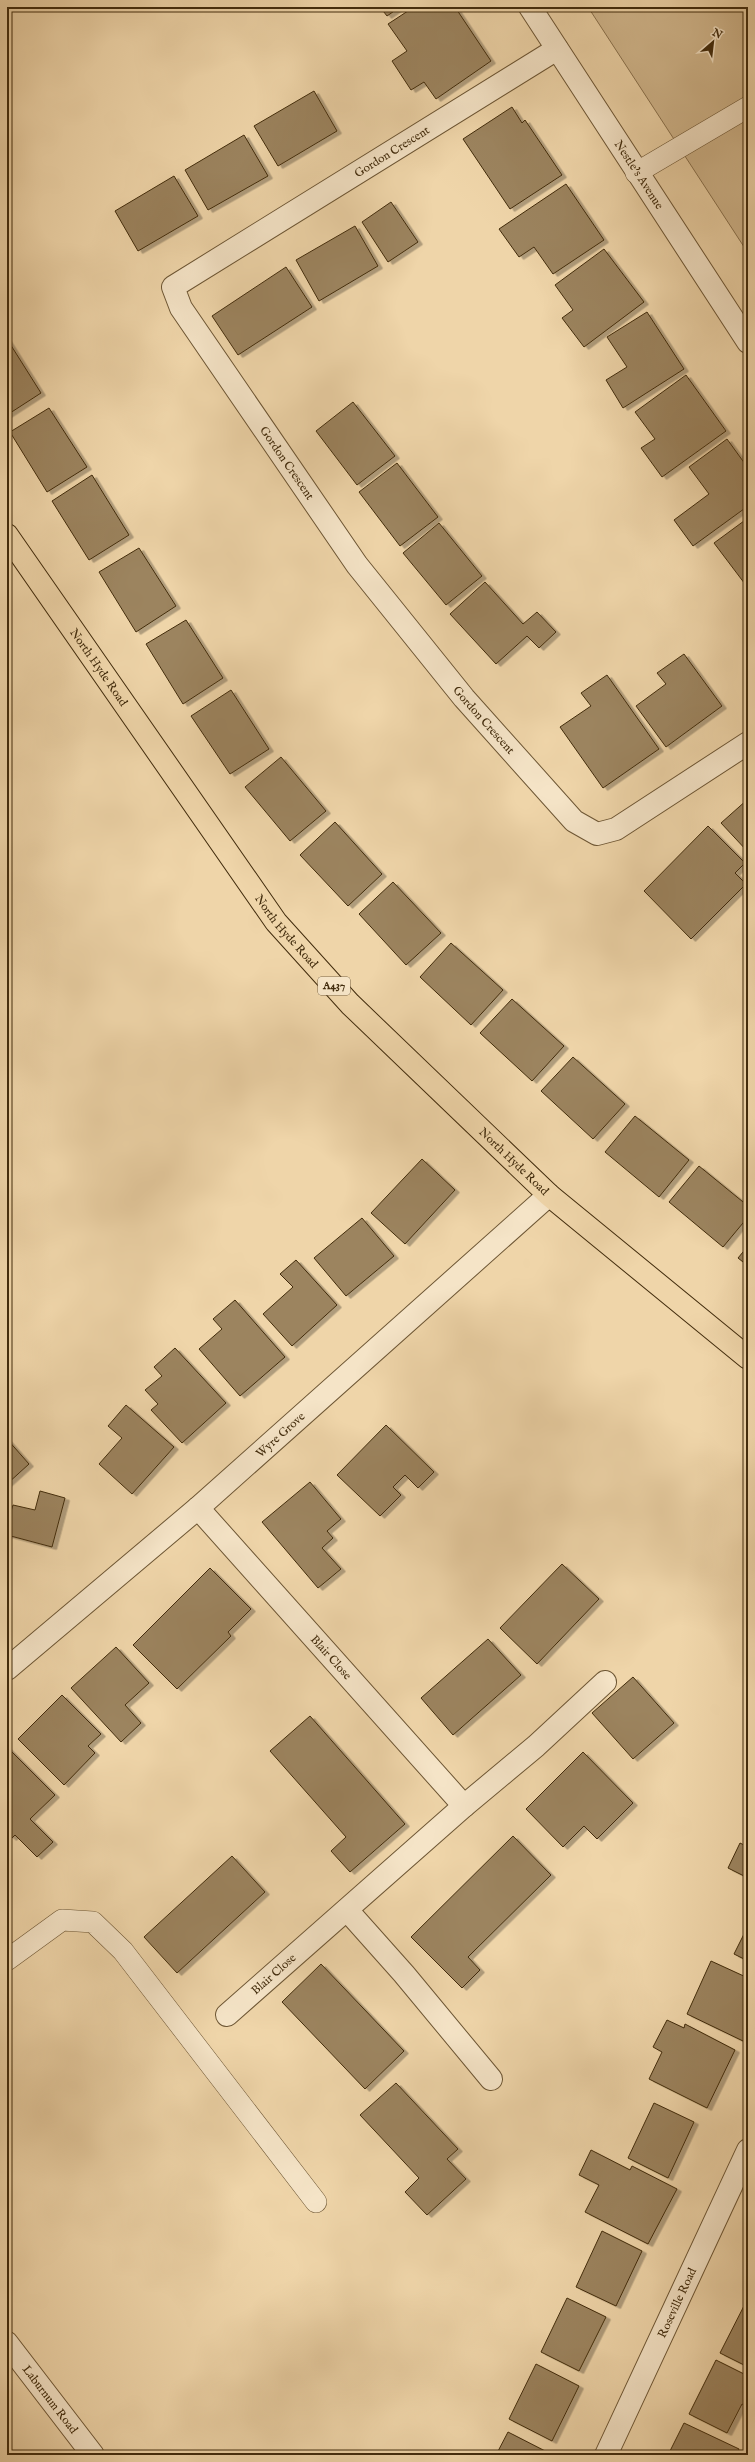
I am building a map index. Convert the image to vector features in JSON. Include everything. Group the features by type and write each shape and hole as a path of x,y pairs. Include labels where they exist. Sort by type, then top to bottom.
{"main road":[{"name":"North Hyde Road","path":"7,535 276,922 350,1004 549,1195 748,1358"}],"street":[{"name":"Nestle's Avenue","path":"530,7 636,173 748,342"},
{"name":"Gordon Crescent","path":"557,49 172,287 182,308 357,565 464,698 574,821 597,834 616,829 748,743"},
{"name":"Wyre Grove","path":"9,1662 198,1508 549,1195"},
{"name":"Blair Close","path":"198,1508 464,1806"},
{"name":"Blair Close","path":"227,2015 464,1806 536,1746 605,1682"},
{"path":"347,1910 404,1974 491,2080"},
{"name":"Roseville Road","path":"606,2455 748,2150"},
{"name":"Laburnum Road","path":"7,2343 94,2455"}],"lane":[{"path":"636,173 748,106"},
{"path":"7,1960 62,1920 93,1922 124,1951 316,2202"}],"shaded area":[{"path":"588,7 748,7 748,253"}],"building":[{"path":"380,7 400,7 387,16"},
{"path":"414,7 455,7 491,61 436,99 424,82 411,90 392,61 407,51 388,24"},
{"path":"314,91 337,131 278,166 254,126"},
{"path":"512,107 522,123 525,120 562,175 510,209 463,139"},
{"path":"244,135 268,176 208,210 185,170"},
{"path":"174,176 198,216 138,251 115,211"},
{"path":"566,184 604,240 553,274 534,247 519,257 499,229"},
{"path":"391,202 418,242 388,262 362,222"},
{"path":"355,226 378,266 319,301 296,260"},
{"path":"604,249 644,302 584,347 562,318 573,310 555,285"},
{"path":"286,267 312,307 238,355 212,316"},
{"path":"647,312 684,369 623,408 606,380 627,367 607,337"},
{"path":"7,339 41,393 7,415"},
{"path":"686,375 726,431 662,477 641,448 655,439 635,412"},
{"path":"353,402 395,456 357,485 316,431"},
{"path":"49,408 87,467 47,492 10,432"},
{"path":"727,439 748,468 748,506 693,546 674,520 709,494 689,467"},
{"path":"397,463 438,517 400,546 359,492"},
{"path":"92,475 129,535 89,560 52,501"},
{"path":"748,518 748,588 714,543"},
{"path":"439,523 482,576 446,605 403,553"},
{"path":"139,548 176,606 136,632 99,572"},
{"path":"485,582 523,624 537,612 556,632 539,648 527,636 496,664 450,614"},
{"path":"186,620 223,678 183,704 146,644"},
{"path":"684,654 722,706 666,747 636,706 666,684 657,673"},
{"path":"607,675 659,749 603,788 560,727 591,706 581,693"},
{"path":"231,690 269,749 230,774 191,716"},
{"path":"281,757 326,811 290,841 245,787"},
{"path":"748,799 748,852 721,823"},
{"path":"335,822 382,874 348,906 300,855"},
{"path":"708,826 745,863 735,873 746,884 691,939 644,891"},
{"path":"393,882 441,933 406,965 359,914"},
{"path":"451,943 503,990 471,1025 420,977"},
{"path":"512,999 564,1046 532,1081 480,1033"},
{"path":"573,1057 625,1104 593,1139 541,1091"},
{"path":"635,1116 689,1160 659,1197 605,1152"},
{"path":"422,1159 455,1190 405,1244 371,1213"},
{"path":"699,1166 748,1206 748,1217 723,1247 669,1202"},
{"path":"362,1218 394,1256 346,1296 314,1258"},
{"path":"748,1246 748,1266 738,1258"},
{"path":"296,1260 337,1305 292,1346 263,1314 293,1287 280,1274"},
{"path":"235,1300 285,1357 240,1396 199,1349 222,1329 213,1319"},
{"path":"175,1348 226,1403 182,1443 151,1410 158,1404 145,1390 162,1376 154,1367"},
{"path":"126,1405 174,1447 132,1494 99,1464 122,1438 108,1426"},
{"path":"386,1425 434,1472 418,1488 405,1475 393,1487 401,1495 380,1516 337,1475"},
{"path":"7,1439 29,1464 7,1484"},
{"path":"310,1482 341,1519 327,1531 333,1538 322,1548 341,1569 318,1588 262,1522"},
{"path":"40,1491 65,1498 52,1547 7,1535 7,1525 13,1505 35,1510"},
{"path":"562,1564 599,1599 537,1664 500,1628"},
{"path":"210,1568 251,1609 228,1632 231,1636 177,1689 133,1645"},
{"path":"488,1639 521,1675 453,1735 421,1698"},
{"path":"116,1647 149,1683 125,1705 141,1723 121,1742 71,1688"},
{"path":"633,1677 674,1723 633,1759 592,1713"},
{"path":"62,1695 101,1734 88,1746 95,1753 64,1785 18,1739"},
{"path":"310,1716 405,1824 350,1872 331,1851 346,1837 270,1751"},
{"path":"7,1747 55,1795 30,1819 53,1842 37,1857 15,1835 12,1838 7,1834"},
{"path":"583,1752 633,1803 597,1839 584,1826 563,1847 526,1809"},
{"path":"513,1836 551,1875 468,1957 480,1970 462,1988 411,1937"},
{"path":"740,1843 748,1847 748,1878 728,1868"},
{"path":"232,1856 265,1892 177,1973 144,1937"},
{"path":"748,1926 748,1961 734,1954"},
{"path":"711,1961 748,1978 748,2031 743,2041 687,2014"},
{"path":"321,1964 404,2051 365,2089 282,2002"},
{"path":"667,2020 684,2028 685,2024 735,2050 707,2108 649,2079 662,2052 653,2047"},
{"path":"396,2083 458,2149 447,2159 466,2179 427,2215 405,2192 419,2178 360,2115"},
{"path":"654,2103 694,2122 668,2178 628,2158"},
{"path":"591,2150 630,2170 632,2166 677,2189 648,2244 585,2212 599,2185 579,2175"},
{"path":"602,2231 642,2251 616,2306 576,2287"},
{"path":"567,2298 606,2317 579,2371 541,2352"},
{"path":"748,2298 748,2367 720,2353"},
{"path":"716,2360 748,2376 748,2407 742,2404 727,2433 689,2414"},
{"path":"536,2364 579,2386 552,2441 509,2419"},
{"path":"684,2423 739,2449 736,2455 668,2455"},
{"path":"508,2432 549,2453 548,2455 496,2455"}]}
